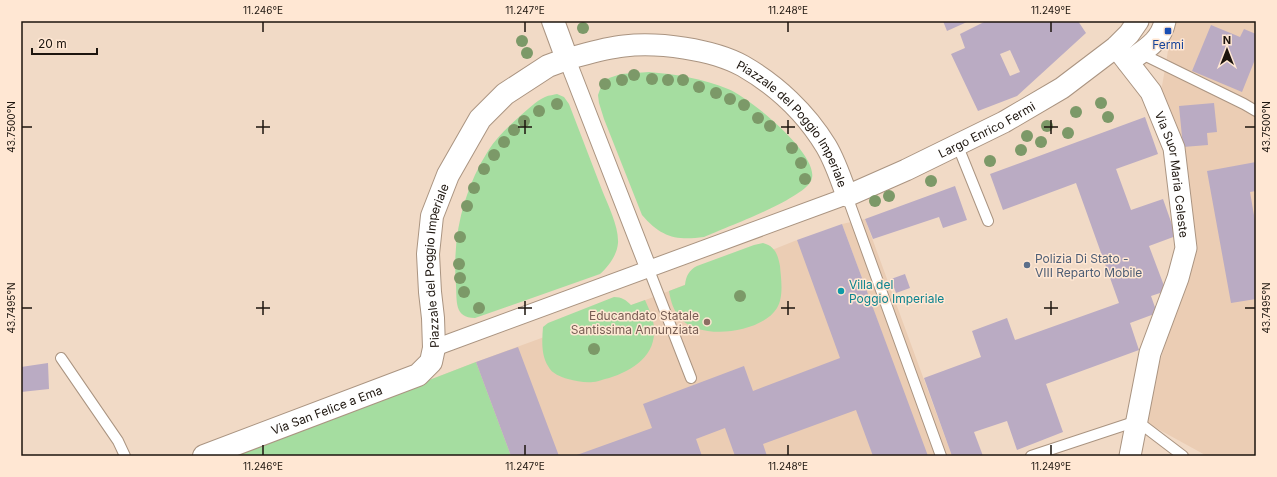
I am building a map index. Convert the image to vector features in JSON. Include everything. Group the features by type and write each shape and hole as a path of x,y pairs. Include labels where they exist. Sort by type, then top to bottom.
{"street":[{"path":"553,21 649,270"},
{"name":"Largo Enrico Fermi","path":"1128,54 1129,34 1138,21"},
{"name":"Largo Enrico Fermi","path":"847,196 906,170 1004,122 1062,88 1128,54 1155,43 1160,36 1165,21"},
{"name":"Piazzale del Poggio Imperiale","path":"655,45 682,48 712,54 742,66 766,81 809,121 826,146 837,169 847,196 434,348 428,254 432,216 448,175 480,119 505,94 548,66 567,59 596,51 624,46 655,45"},
{"name":"Via Suor Maria Celeste","path":"1128,54 1151,92 1174,148 1186,248 1178,278 1150,353 1130,456"},
{"name":"Via San Felice a Ema","path":"204,456 418,375 431,362 434,348"}],"lane":[{"path":"1128,54 1244,104 1256,111"},
{"path":"957,144 988,222"},
{"path":"847,196 941,456"},
{"path":"649,270 692,378"},
{"path":"61,358 118,441 124,456"},
{"path":"1031,456 1137,421 1183,456"}],"shaded area":[{"path":"1173,21 1256,21 1256,456 1207,456 1147,423 1147,407 1190,256 1159,104"},
{"name":"Educandato Statale Santissima Annunziata","path":"865,219 952,456 232,456 476,362 659,295 797,240 885,341 842,224"}],"green space":[{"path":"649,72 679,76 719,85 752,103 767,115 796,143 812,170 811,181 793,196 779,204 704,237 677,238 663,233 642,215 604,119 598,95 602,84 609,78 621,74"},
{"path":"557,94 564,97 569,104 613,216 618,237 616,252 609,264 600,274 475,318 463,315 458,308 456,297 456,249 461,215 472,182 488,151 502,133 538,101 547,96"},
{"path":"763,243 770,246 777,255 780,266 782,287 781,298 777,308 769,317 745,328 716,332 690,326 681,319 673,306 669,291 685,285 687,276 692,269 754,245"},
{"path":"614,297 624,299 631,305 645,300 650,310 654,329 650,348 645,356 639,363 623,373 596,382 574,380 554,373 550,369 544,357 542,342 543,327 548,323"},
{"path":"476,362 511,456 232,456"}],"building":[{"path":"943,21 966,21 967,22 947,31"},
{"path":"986,21 1078,21 1086,33 1017,96 978,111 951,54 965,48 960,34","holes":["1010,50 1020,72 1010,76 1000,54"]},
{"path":"1211,25 1240,37 1244,29 1256,34 1256,57 1242,92 1192,71"},
{"path":"1214,103 1217,132 1207,133 1208,145 1183,147 1179,106"},
{"path":"1145,117 1158,154 1116,169 1131,210 1163,199 1176,236 1149,246 1166,291 1151,296 1157,313 1130,323 1139,350 1046,384 1063,432 1017,450 1007,421 974,432 983,456 952,456 924,378 981,357 972,331 1007,318 1015,340 1119,303 1076,183 1003,210 990,174"},
{"path":"1256,162 1256,191 1250,192 1256,227 1256,299 1231,303 1207,171"},
{"path":"955,186 967,220 943,228 939,217 873,239 865,219"},
{"name":"Villa del Poggio Imperiale","path":"842,224 928,456 873,456 856,410 763,444 767,456 735,456 725,428 696,439 702,456 574,456 652,428 643,404 744,366 753,391 840,358 797,240"},
{"path":"905,274 910,288 896,293 891,279"},
{"path":"518,347 559,456 511,456 476,362"},
{"path":"48,363 49,389 21,392 21,367"}],"place":[{"name":"Fermi","path":"1168,31"},
{"name":"Polizia Di Stato - VIII Reparto Mobile","path":"1027,265"},
{"name":"Villa del Poggio Imperiale","path":"841,291"},
{"name":"Educandato Statale Santissima Annunziata","path":"707,322"}]}
